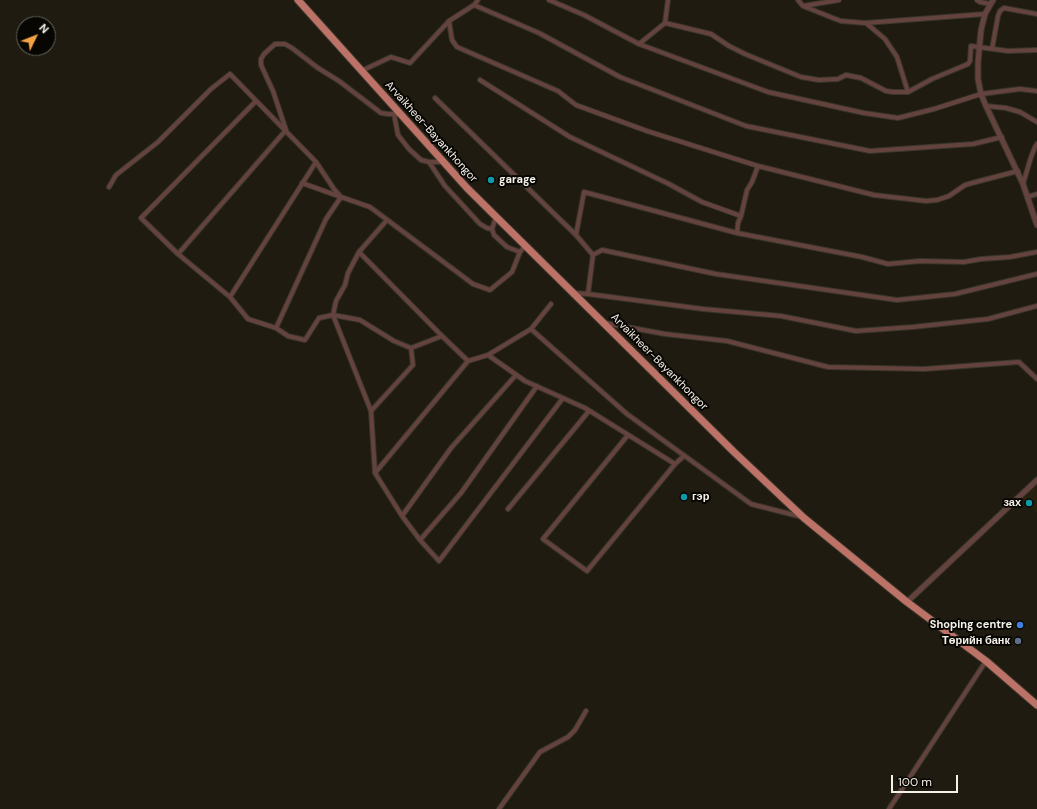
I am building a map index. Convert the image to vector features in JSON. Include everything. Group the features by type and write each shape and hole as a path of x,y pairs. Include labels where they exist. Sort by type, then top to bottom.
{"highway":[{"name":"Arvaikheer-Bayankhongor","path":"298,0 397,114 467,188 716,434 804,518 907,602 986,661 1037,705"}],"street":[{"path":"361,71 390,57 410,63 450,21 474,5 478,0"},
{"path":"549,0 584,15 639,44 768,92 864,113 898,118 934,109 981,94 1020,90 1037,91"},
{"path":"639,44 665,23 668,0"},
{"path":"798,0 802,6 841,21 865,23 985,14"},
{"path":"802,6 839,0"},
{"path":"977,0 980,2 991,2 985,14 979,47 978,79 981,94 1018,171 1037,225"},
{"path":"474,5 539,33 620,77 746,126 870,151 973,144 1002,137"},
{"path":"992,49 998,16 1004,8 1037,14"},
{"path":"450,21 452,40 457,47 558,91 576,105 646,131 758,166 874,195 926,201 937,200 949,196 965,185 1018,171"},
{"path":"665,23 711,34 729,46 745,54 801,77 819,80 838,79 846,75 861,78 886,91 908,92 932,79 968,64 970,61 971,46 1008,51 1037,50"},
{"path":"865,23 885,39 897,57 908,92"},
{"path":"286,130 273,91 261,65 261,59 264,54 275,44 285,44 292,48 381,113 397,114 398,135 409,149 421,160 429,162 443,162"},
{"path":"109,187 116,176 158,142 212,89 230,74 316,162 341,197"},
{"path":"480,80 570,136 669,184 702,202 741,216"},
{"path":"435,98 576,235 592,255 588,294"},
{"path":"256,101 140,218 178,254 230,296 248,319 276,328 288,336 305,340 320,318 333,316 360,320 394,341 411,348 442,336"},
{"path":"986,106 1000,107 1020,112 1037,122"},
{"path":"178,254 286,130"},
{"path":"1023,184 1034,147 1037,144"},
{"path":"230,296 316,162"},
{"path":"429,162 446,186 480,224 492,229"},
{"path":"737,233 738,223 747,190 752,182 758,166"},
{"path":"302,183 307,183 370,207 473,284 490,290 512,272 520,252 525,246"},
{"path":"576,235 584,192 737,233 862,257 888,264 920,261 964,262 1010,257 1037,252"},
{"path":"1028,197 1037,194"},
{"path":"276,328 326,220 341,197"},
{"path":"496,217 492,229 494,235 507,247 520,252"},
{"path":"387,220 359,252 348,273 346,285 336,301 333,316 371,411 375,474 402,516 438,561 563,398"},
{"path":"592,255 602,250 716,274 897,300 955,294 1037,274"},
{"path":"359,252 468,361"},
{"path":"573,293 695,309 781,316 856,330 913,327 988,318 1037,306"},
{"path":"375,474 468,361 488,355 531,330 550,304"},
{"path":"603,323 665,334 727,341 828,367 924,369 1019,362 1036,377"},
{"path":"531,330 627,414 751,504 804,518"},
{"path":"371,411 413,365 411,348"},
{"path":"488,355 516,375 589,411 675,464"},
{"path":"402,516 451,448 516,375"},
{"path":"420,540 461,493 536,386"},
{"path":"508,509 589,411"},
{"path":"628,435 544,539 587,571 675,464 684,456"},
{"path":"907,602 1037,480"},
{"path":"888,809 986,661"},
{"path":"499,809 540,752 568,737 575,730 586,711"}],"shaded area":[{"path":"1037,484 1037,513 1021,499"}],"place":[{"name":"garage","path":"491,180"},
{"name":"гэр","path":"684,497"},
{"name":"зах","path":"1029,503"},
{"name":"Shoping centre","path":"1020,625"},
{"name":"Төрийн банк","path":"1018,641"}]}
